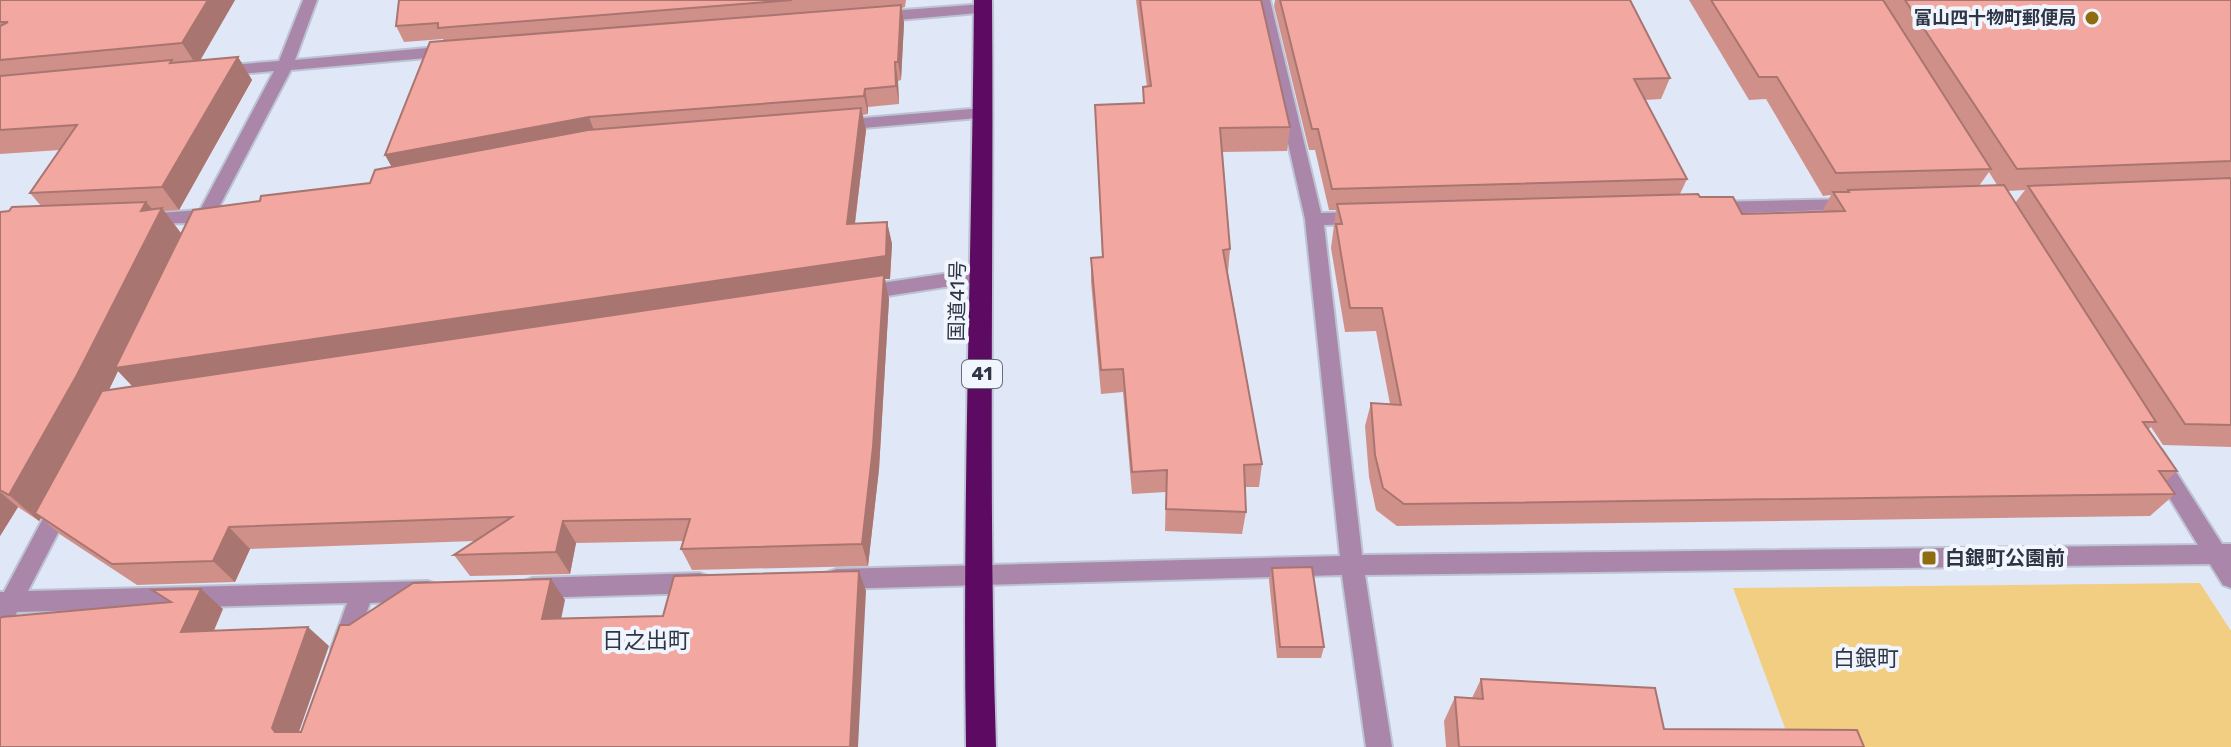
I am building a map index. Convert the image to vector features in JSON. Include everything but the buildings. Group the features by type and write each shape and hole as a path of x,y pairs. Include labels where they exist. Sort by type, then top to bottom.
{"highway":[{"name":"国道41号","path":"981,747 977,577 984,4"}],"street":[{"path":"191,246 285,65 310,0"},
{"path":"1263,0 1314,219 1352,565 1379,747"},
{"path":"859,18 984,4"},
{"path":"206,72 460,50"},
{"path":"827,126 983,113"},
{"path":"1689,209 1877,204"},
{"path":"126,221 204,218 236,212"},
{"path":"1314,219 1376,217"},
{"path":"835,297 983,275"},
{"path":"2142,436 2224,554 2231,578"},
{"path":"3,608 74,483"},
{"path":"814,580 1352,565 2224,554"},
{"path":"502,589 720,582"},
{"path":"3,608 455,590"},
{"path":"333,677 362,593"}],"shaded area":[{"path":"2200,583 2231,631 2231,747 1792,747 1733,588"}],"place":[{"name":"富山四十物町郵便局","path":"2092,18"},
{"name":"白銀町公園前","path":"1929,558"}],"district":[{"name":"日之出町","path":"646,640"},
{"name":"白銀町","path":"1866,658"}]}
